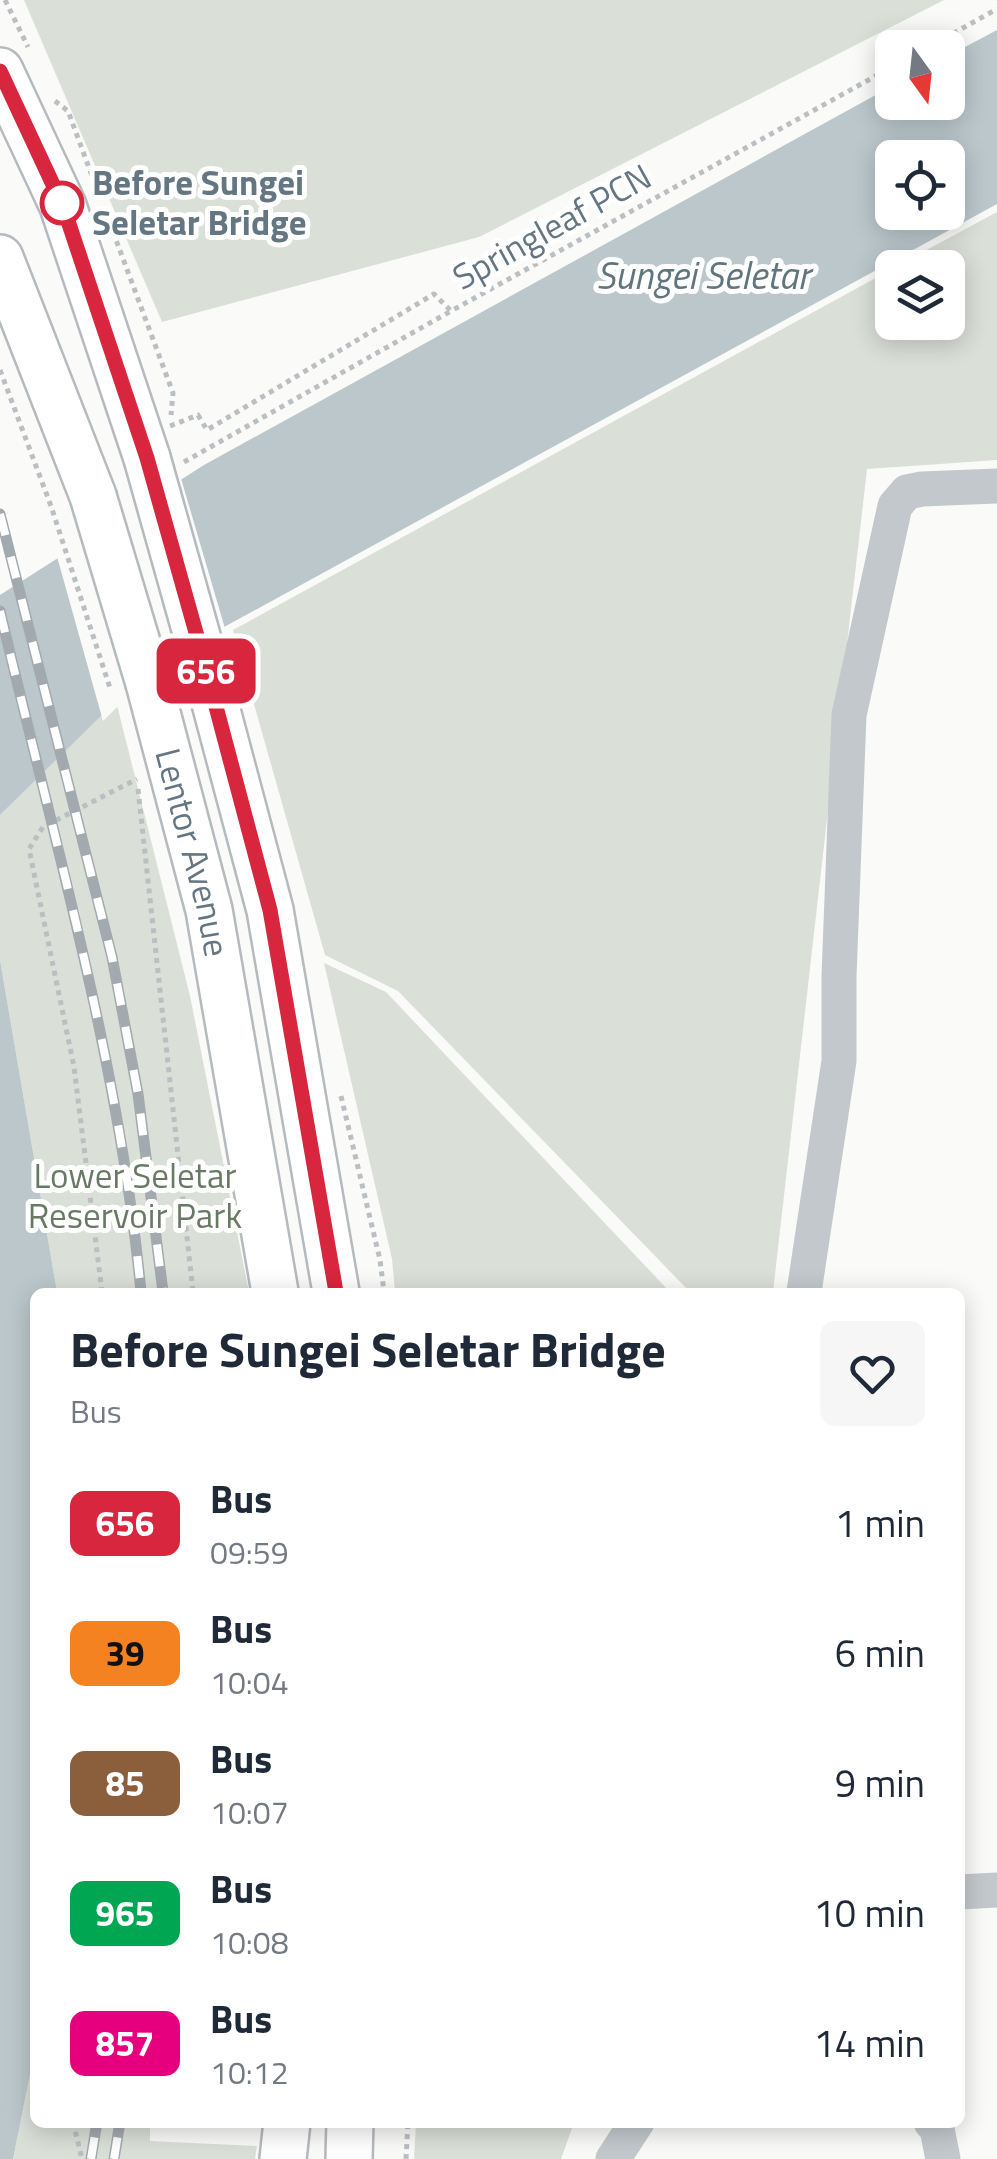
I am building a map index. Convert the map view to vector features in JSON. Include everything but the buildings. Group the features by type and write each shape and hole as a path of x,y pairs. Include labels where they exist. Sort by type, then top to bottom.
{"main road":[{"name":"Lentor Avenue","path":"0,71 63,206 165,450 202,654 270,910 335,1288"},
{"name":"Lentor Avenue","path":"0,258 130,688 209,910 274,1288"},
{"path":"283,2159 287,2128"},
{"path":"349,2159 350,2128"}],"lane":[{"path":"805,1288 840,1061 839,976 849,715 895,506 906,492 997,486"},
{"path":"965,1892 997,1890"},
{"path":"613,2159 633,2128"},
{"path":"937,2128 944,2159"}],"path":[{"path":"959,30 997,9"},
{"name":"Springleaf PCN","path":"165,450 198,416 207,430 434,294 451,312 875,76"},
{"path":"165,450 451,312"},
{"path":"0,370 72,501 130,688"},
{"path":"102,1288 74,1067 29,849 43,827 137,780 193,1288"},
{"path":"74,2128 82,2159"},
{"path":"406,2159 408,2128"}],"green space":[{"path":"24,0 944,0 885,30 875,30 875,35 479,237 162,322"},
{"path":"997,212 997,460 867,469 773,1288 686,1288 398,991 325,955 233,630 875,278 875,340 965,340 965,250 927,250"},
{"name":"Lower Seletar Reservoir Park","path":"116,701 190,996 248,1288 56,1288 0,960 0,815"},
{"path":"324,963 386,992 666,1288 395,1288 392,1259"},
{"path":"30,2075 30,2128 150,2128 150,2141 257,2146 255,2159 13,2159"},
{"path":"416,2128 572,2128 561,2159 414,2159"}],"water":[{"name":"Sungei Seletar","path":"997,30 997,204 965,222 965,140 875,140 875,230 949,230 913,250 875,250 875,271 151,667 0,815 0,595 204,465 875,95 875,120 965,120 965,47"},
{"path":"0,960 56,1288 30,1288 30,2075 13,2159 0,2159"}],"pier":[{"path":"180,475 226,632 154,671 103,721 56,553"}],"railway":[{"path":"0,514 112,957 138,1094 162,1288"},
{"path":"0,611 101,1035 131,1206 141,1288"},
{"path":"91,2159 96,2128"},
{"path":"114,2159 119,2128"}],"bus line":[{"name":"656","path":"0,71 63,206 147,458 202,654 270,910 335,1288"}],"place":[{"name":"Before Sungei Seletar Bridge","path":"62,203"}]}
